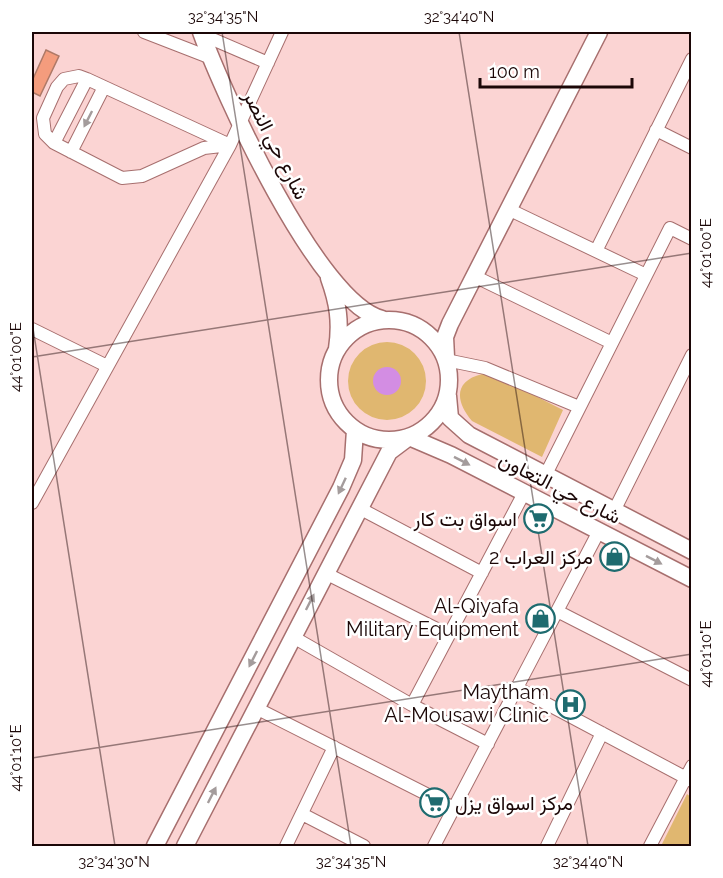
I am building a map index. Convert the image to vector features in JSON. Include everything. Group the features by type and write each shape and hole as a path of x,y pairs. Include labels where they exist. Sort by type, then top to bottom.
{"main road":[{"path":"189,845 292,637 389,452 431,423 440,413 449,389 444,344 450,324 599,32"},
{"name":"شارع حي النصر","path":"208,34 211,58 240,125 292,222 326,271"},
{"path":"326,271 363,309 382,320"},
{"path":"326,271 339,307 340,328 330,372 331,394 340,414 355,430 376,439 409,437"},
{"path":"336,351 356,330 382,320 402,321 427,333 437,342 446,360"},
{"path":"427,333 439,334 450,324"},
{"name":"شارع حي التعاون","path":"449,389 448,412 461,430 483,445 691,550"},
{"path":"155,846 341,488 353,460 355,430"},
{"name":"شارع حي التعاون","path":"409,437 524,492 692,579"},
{"path":"219,720 219,730 224,737 236,739 243,734"},
{"path":"202,754 213,751 221,755 225,762 224,771"}],"street":[{"path":"144,32 211,58"},
{"path":"32,503 230,145 282,32"},
{"path":"208,34 268,63"},
{"path":"596,251 692,59"},
{"path":"69,77 87,79 230,145 204,148 156,171 131,178 122,177 54,143 45,134 42,123 57,87 69,77"},
{"path":"54,143 87,79"},
{"path":"71,152 104,87"},
{"path":"656,130 692,147"},
{"path":"508,209 646,275"},
{"path":"544,476 670,228 692,239"},
{"path":"474,276 612,343"},
{"path":"32,329 107,366"},
{"path":"614,511 686,381 692,356"},
{"path":"446,360 485,368 579,407"},
{"path":"412,705 524,492"},
{"path":"359,508 482,573"},
{"path":"434,846 599,531"},
{"path":"325,573 449,635"},
{"path":"557,611 692,680"},
{"path":"292,637 412,705 488,744"},
{"path":"517,688 602,733 690,775 650,846"},
{"path":"256,708 454,808"},
{"path":"547,846 602,733"},
{"path":"286,846 334,747"},
{"path":"302,814 364,846"}],"shaded area":[{"path":"387,342 402,345 415,353 423,366 426,381 423,396 415,409 402,417 387,420 372,417 359,409 351,396 348,381 351,366 359,353 372,345"},
{"path":"387,367 397,371 401,381 397,391 387,395 377,391 373,381 377,371"},
{"path":"482,374 492,374 563,410 542,457 472,421 466,414 460,399 462,387 466,381"},
{"path":"687,794 691,797 691,846 661,846"}],"building":[{"path":"46,50 59,56 40,96 32,92 32,81"}],"place":[{"name":"اسواق بت كار","path":"538,519"},
{"name":"مركز العراب 2","path":"614,557"},
{"name":"Al-Qiyafa Military Equipment","path":"540,618"},
{"name":"Maytham Al-Mousawi Clinic","path":"570,704"},
{"name":"مركز اسواق يزل","path":"434,803"}]}
